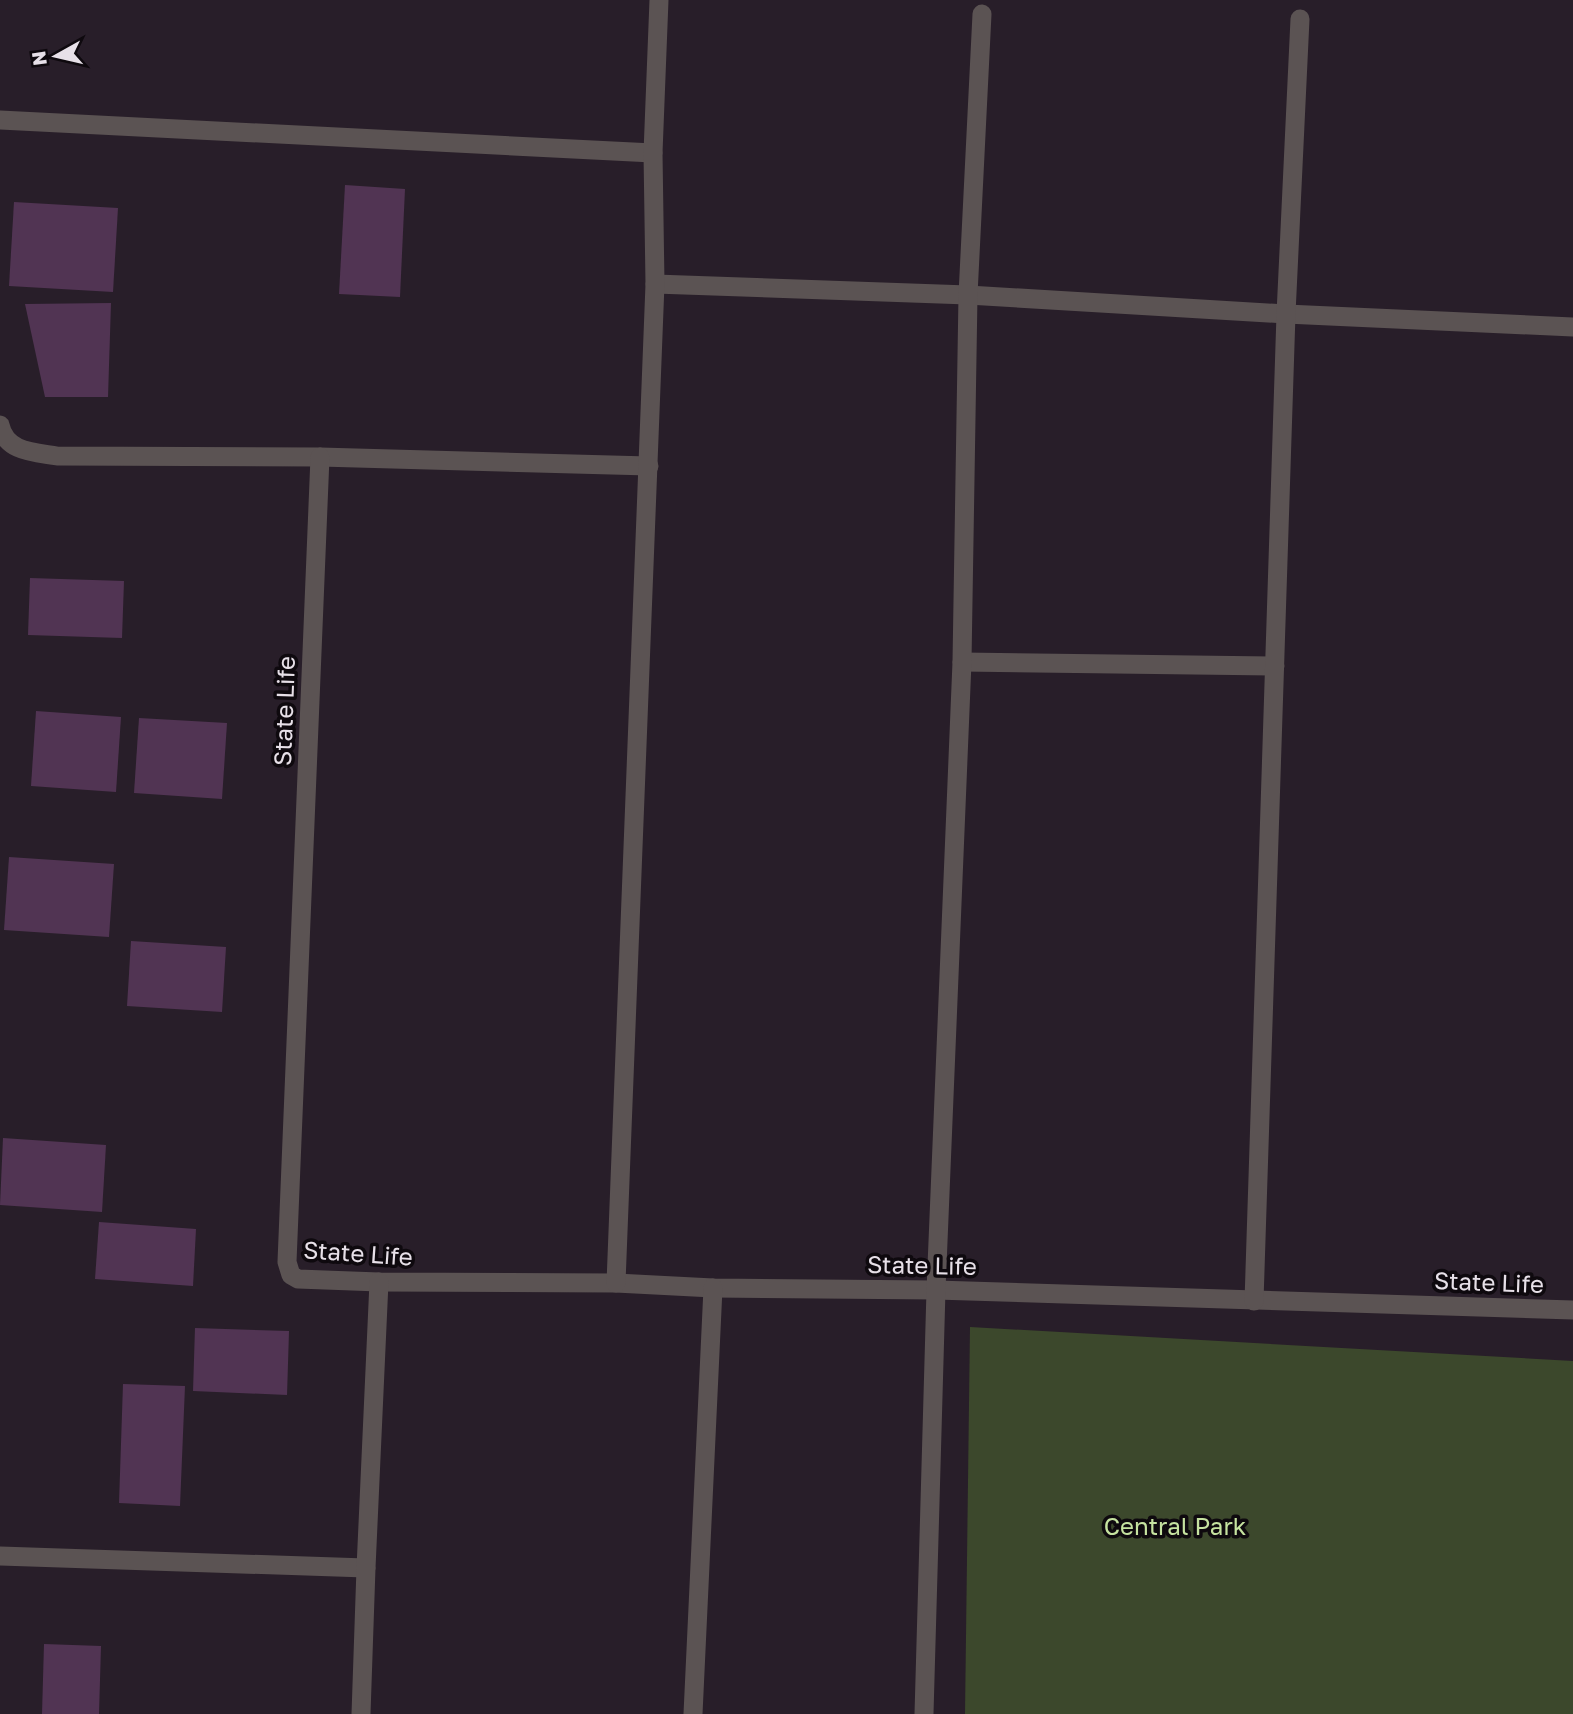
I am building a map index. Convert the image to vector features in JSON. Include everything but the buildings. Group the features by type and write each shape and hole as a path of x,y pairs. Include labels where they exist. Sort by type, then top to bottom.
{"street":[{"path":"617,1283 655,284 653,153 659,0"},
{"path":"925,1714 936,1290 962,662 968,295 982,14"},
{"path":"1254,1301 1286,314 1300,19"},
{"path":"0,120 653,153"},
{"path":"655,284 968,295 1286,314 1573,327"},
{"path":"1,431 21,450 57,456 320,457 649,466"},
{"name":"State Life","path":"320,457 286,1262 290,1275 298,1279 379,1282 617,1283 713,1288 936,1290 1573,1310"},
{"path":"962,662 1275,666"},
{"path":"361,1714 379,1282"},
{"path":"693,1714 713,1288"},
{"path":"0,1556 366,1568"}],"green space":[{"name":"Central Park","path":"970,1327 1573,1361 1573,1714 965,1714"}]}
